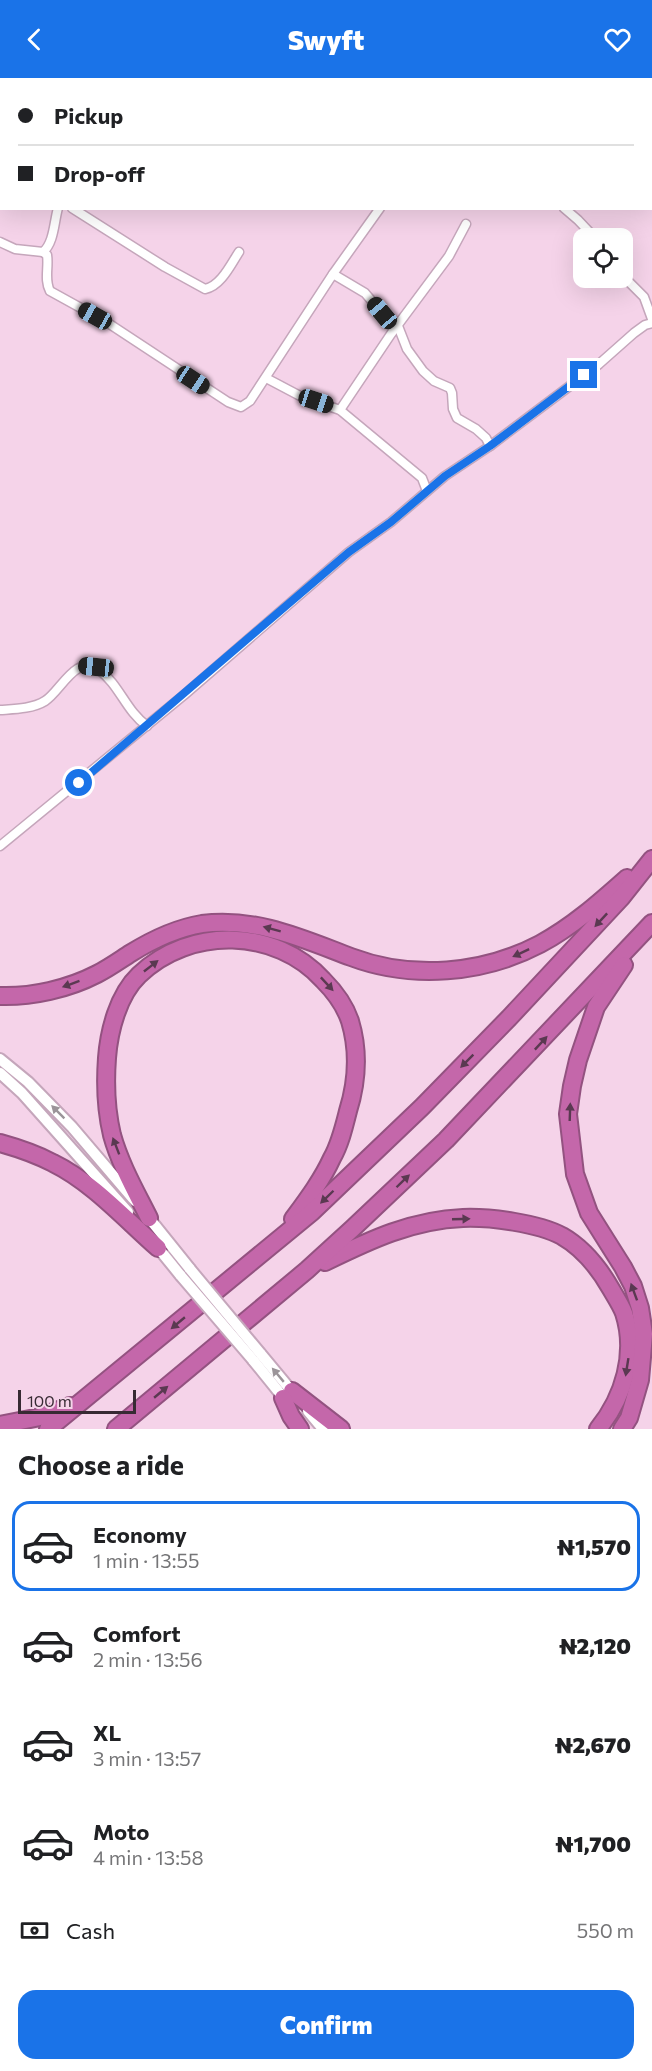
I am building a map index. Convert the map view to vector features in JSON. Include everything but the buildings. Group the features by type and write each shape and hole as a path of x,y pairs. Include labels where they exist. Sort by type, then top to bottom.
{"highway":[{"path":"0,996 17,996 67,985 96,975 134,951 171,933 202,924 239,923 268,927 354,958 390,968 421,971 480,966 512,957 542,943 591,909 652,858"},
{"path":"48,1429 312,1212 422,1107 509,1018 621,897 652,858"},
{"path":"116,1429 308,1270 446,1140 651,925"},
{"path":"622,1429 629,1418 640,1380 644,1334 640,1308 633,1286 623,1267 589,1213 575,1174 568,1114 578,1060 596,1007 651,925"},
{"path":"149,1218 112,1137 106,1103 108,1046 118,1012 125,994 138,976 162,958 189,946 214,940 243,939 271,945 294,956 316,971 335,992 350,1020 355,1046 356,1071 350,1106 334,1156 320,1182 277,1242"},
{"path":"0,1143 27,1151 55,1164 100,1196 158,1248"},
{"path":"308,1270 374,1238 412,1225 439,1220 465,1218 512,1222 536,1226 562,1236 600,1269 623,1312 628,1336 628,1359 624,1381 615,1403 598,1429"},
{"path":"287,1394 291,1416 300,1429"},
{"path":"287,1394 341,1429"},
{"path":"0,1425 40,1417 87,1399"}],"street":[{"path":"0,242 24,252 43,252 51,240 58,210"},
{"path":"75,210 165,267 205,289 212,287 239,252"},
{"path":"43,252 47,255 49,267 47,285 50,291 108,323 228,402 241,407 250,401 333,274 379,210"},
{"path":"566,210 586,228"},
{"path":"340,410 372,361 449,256 466,224"},
{"path":"333,274 365,293 382,313 398,326 407,349 423,371 434,381 450,388 453,409 457,418 476,429 486,438 490,446"},
{"path":"0,846 147,726 342,558 391,522 445,476 490,446 652,321 644,297 633,286"},
{"path":"266,378 302,397 340,410 422,478 427,491"},
{"path":"0,710 23,708 45,701 71,673 84,666 96,667 107,676 130,710 147,726"},
{"path":"0,1059 28,1082 72,1127 149,1218 287,1394 323,1429"},
{"path":"0,1073 22,1093 108,1187 181,1276 257,1357"},
{"path":"287,1394 309,1429"}],"route":[{"path":"79,783 349,552 391,522 445,476 490,446 584,375"}]}
